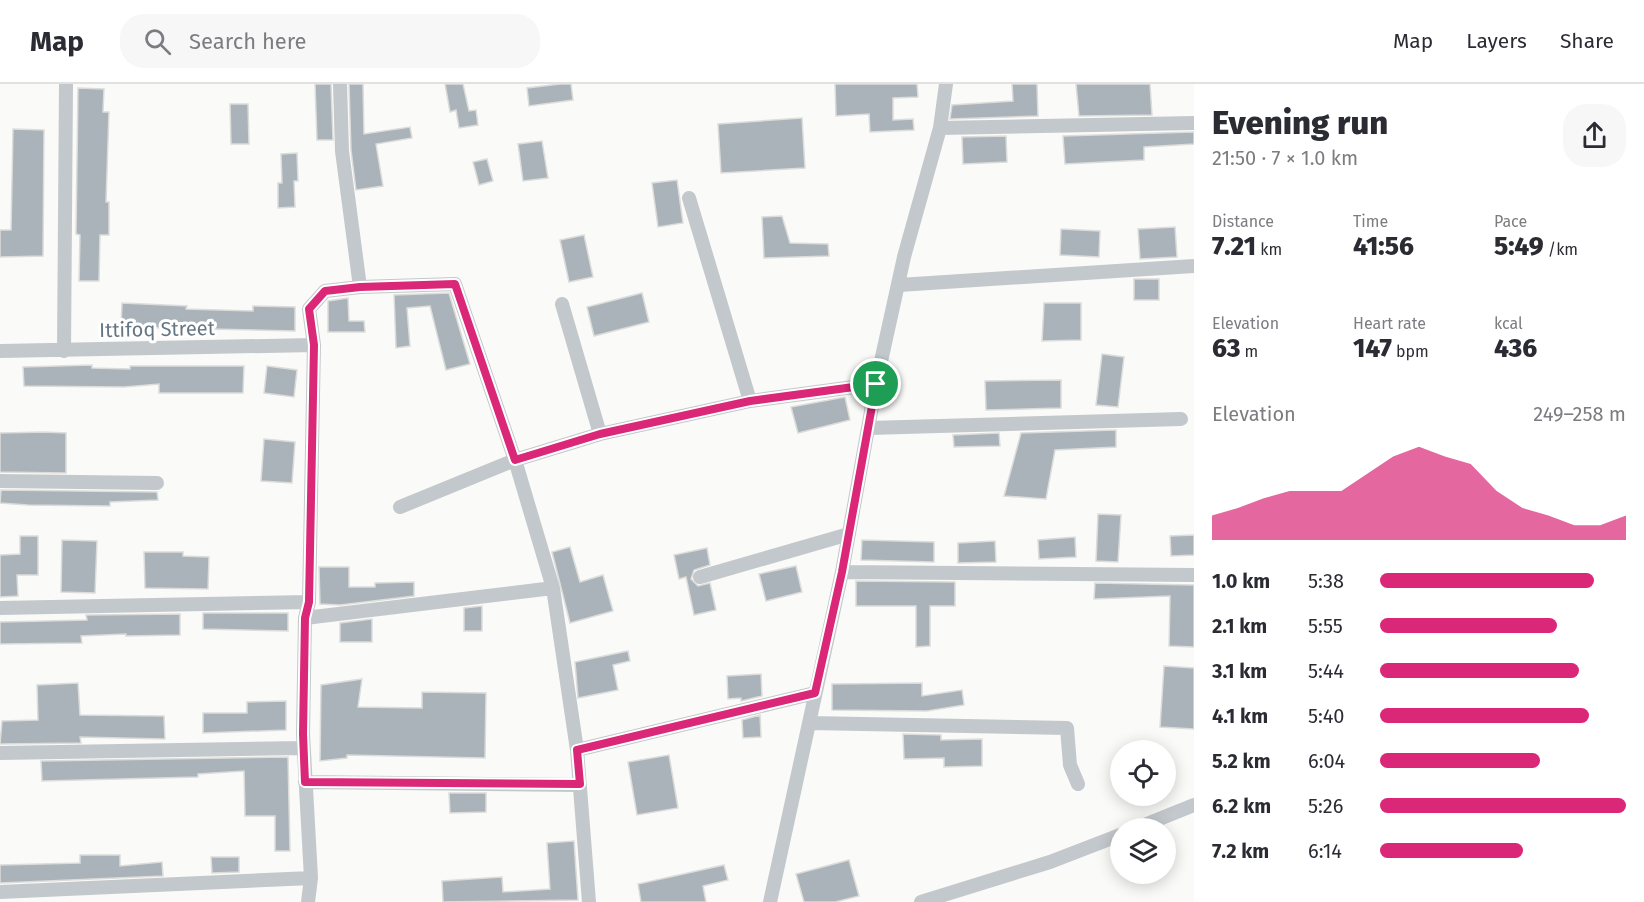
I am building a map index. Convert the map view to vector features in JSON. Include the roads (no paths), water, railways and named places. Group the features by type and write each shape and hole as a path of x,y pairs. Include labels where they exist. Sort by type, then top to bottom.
{"street":[{"path":"64,351 66,84"},
{"path":"340,84 342,151 360,287"},
{"path":"770,902 793,787 810,723 842,572 876,384 899,285 903,257 940,128 946,84"},
{"path":"940,128 1194,123"},
{"path":"689,198 750,401"},
{"path":"899,285 1194,266"},
{"path":"308,902 311,878 303,747 305,618 309,602 314,345 309,309 325,291 360,287 455,284 515,460 553,588 577,750 589,902"},
{"path":"562,304 600,434"},
{"name":"Ittifoq Street","path":"0,351 314,345"},
{"path":"400,507 515,460 600,434 750,401 876,384"},
{"path":"869,428 1181,419"},
{"path":"0,482 157,483"},
{"path":"700,577 849,534"},
{"path":"842,572 1194,575"},
{"path":"305,618 553,588"},
{"path":"0,608 309,602"},
{"path":"577,750 815,693"},
{"path":"810,723 1067,728 1070,765 1078,784"},
{"path":"0,753 303,747"},
{"path":"305,782 580,784"},
{"path":"1162,818 1194,805"},
{"path":"921,902 1050,862 1110,839"},
{"path":"0,892 311,878"}]}
